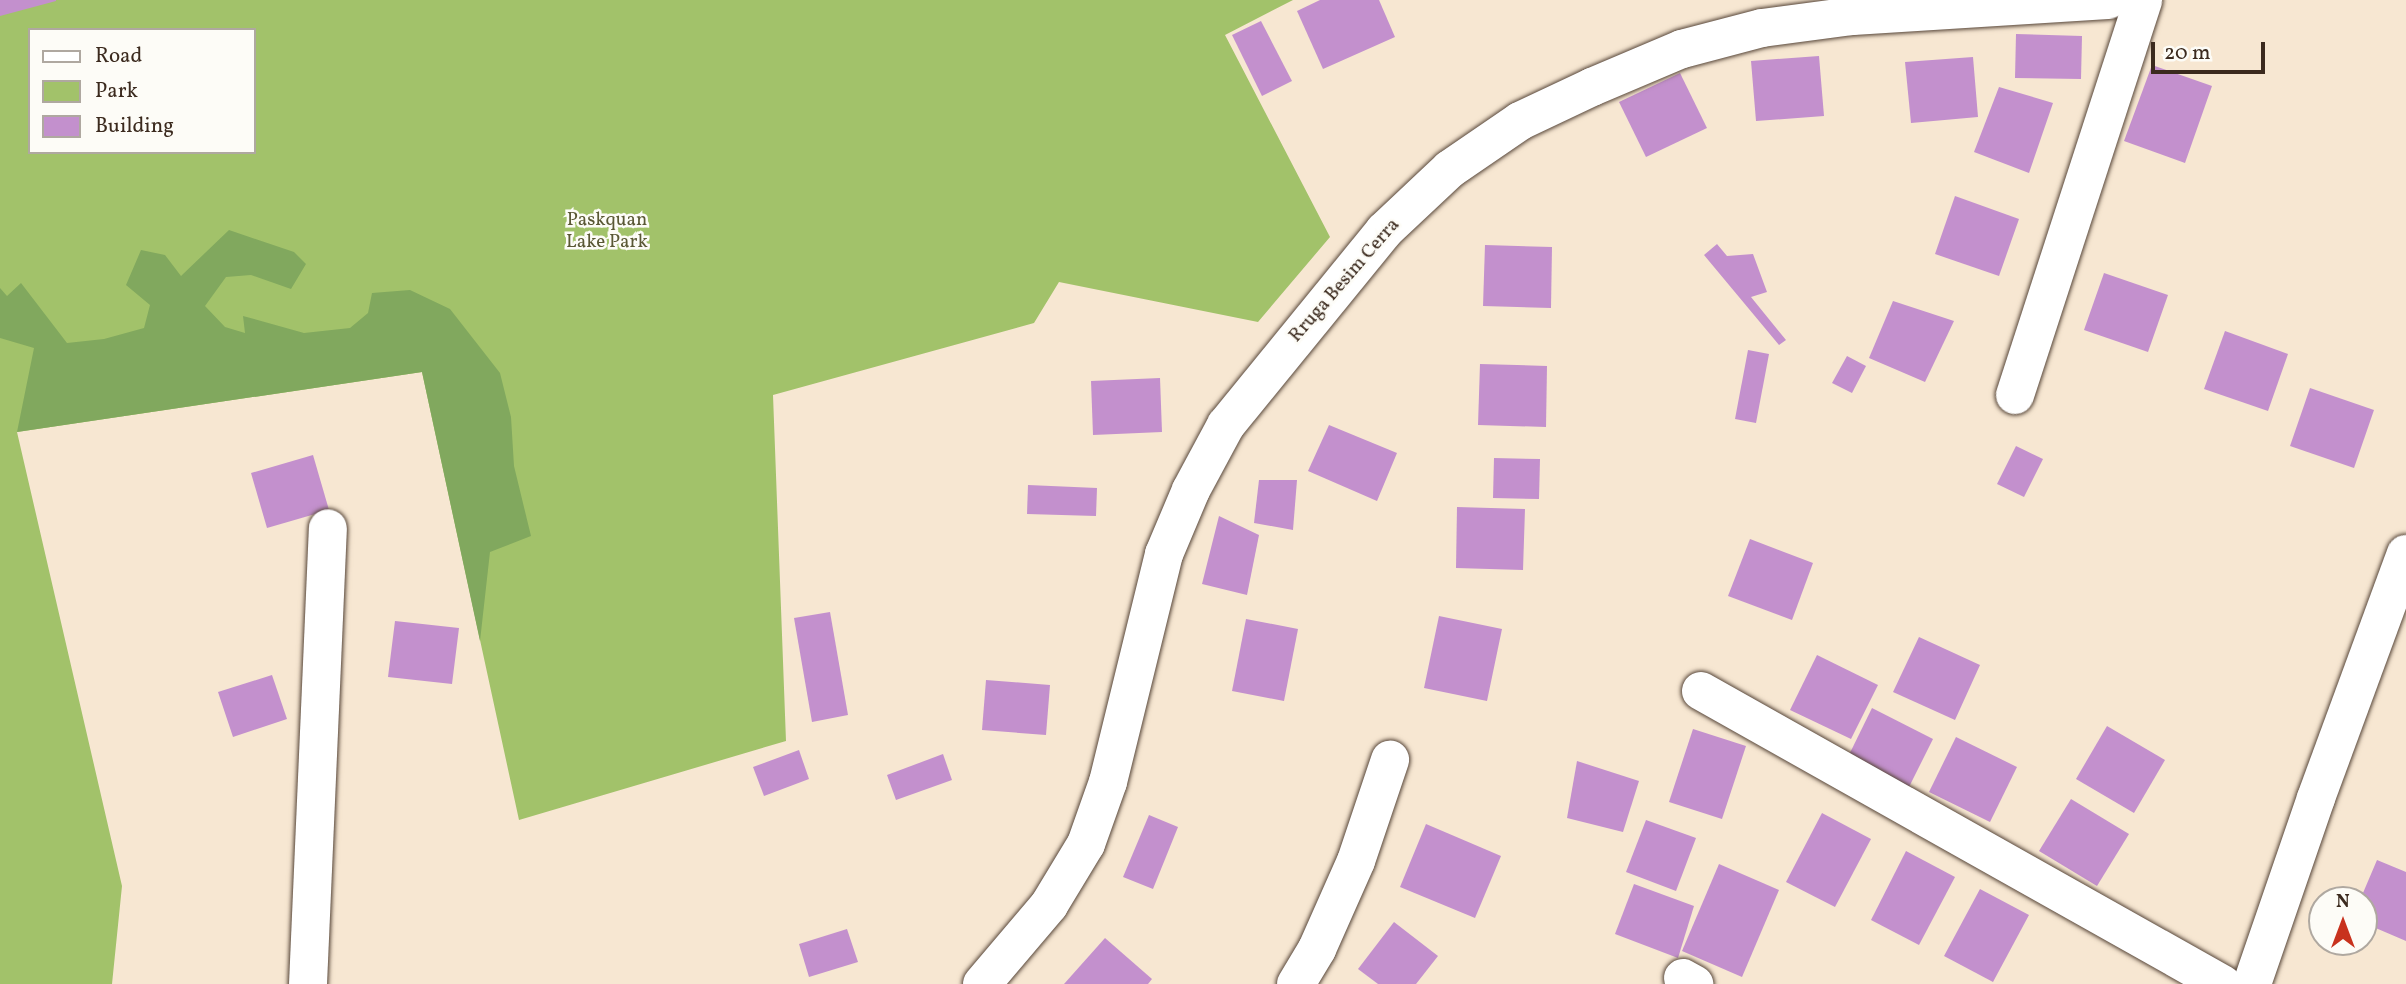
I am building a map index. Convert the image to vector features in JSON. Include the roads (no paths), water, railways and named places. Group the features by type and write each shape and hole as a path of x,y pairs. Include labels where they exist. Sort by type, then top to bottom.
{"street":[{"name":"Rruga Besim Cerra","path":"982,984 1049,905 1086,844 1108,782 1164,554 1191,490 1226,425 1384,231 1450,169 1520,121 1592,87 1682,49 1762,28 1852,16 2026,3 2109,0"},
{"path":"2015,395 2143,0"},
{"path":"308,984 328,528"},
{"path":"2252,984 2406,554"},
{"path":"1701,691 2222,984"},
{"path":"1296,984 1317,950 1356,862 1390,760"}],"park label":[{"name":"Paskquan Lake Park","path":"607,232"}]}
